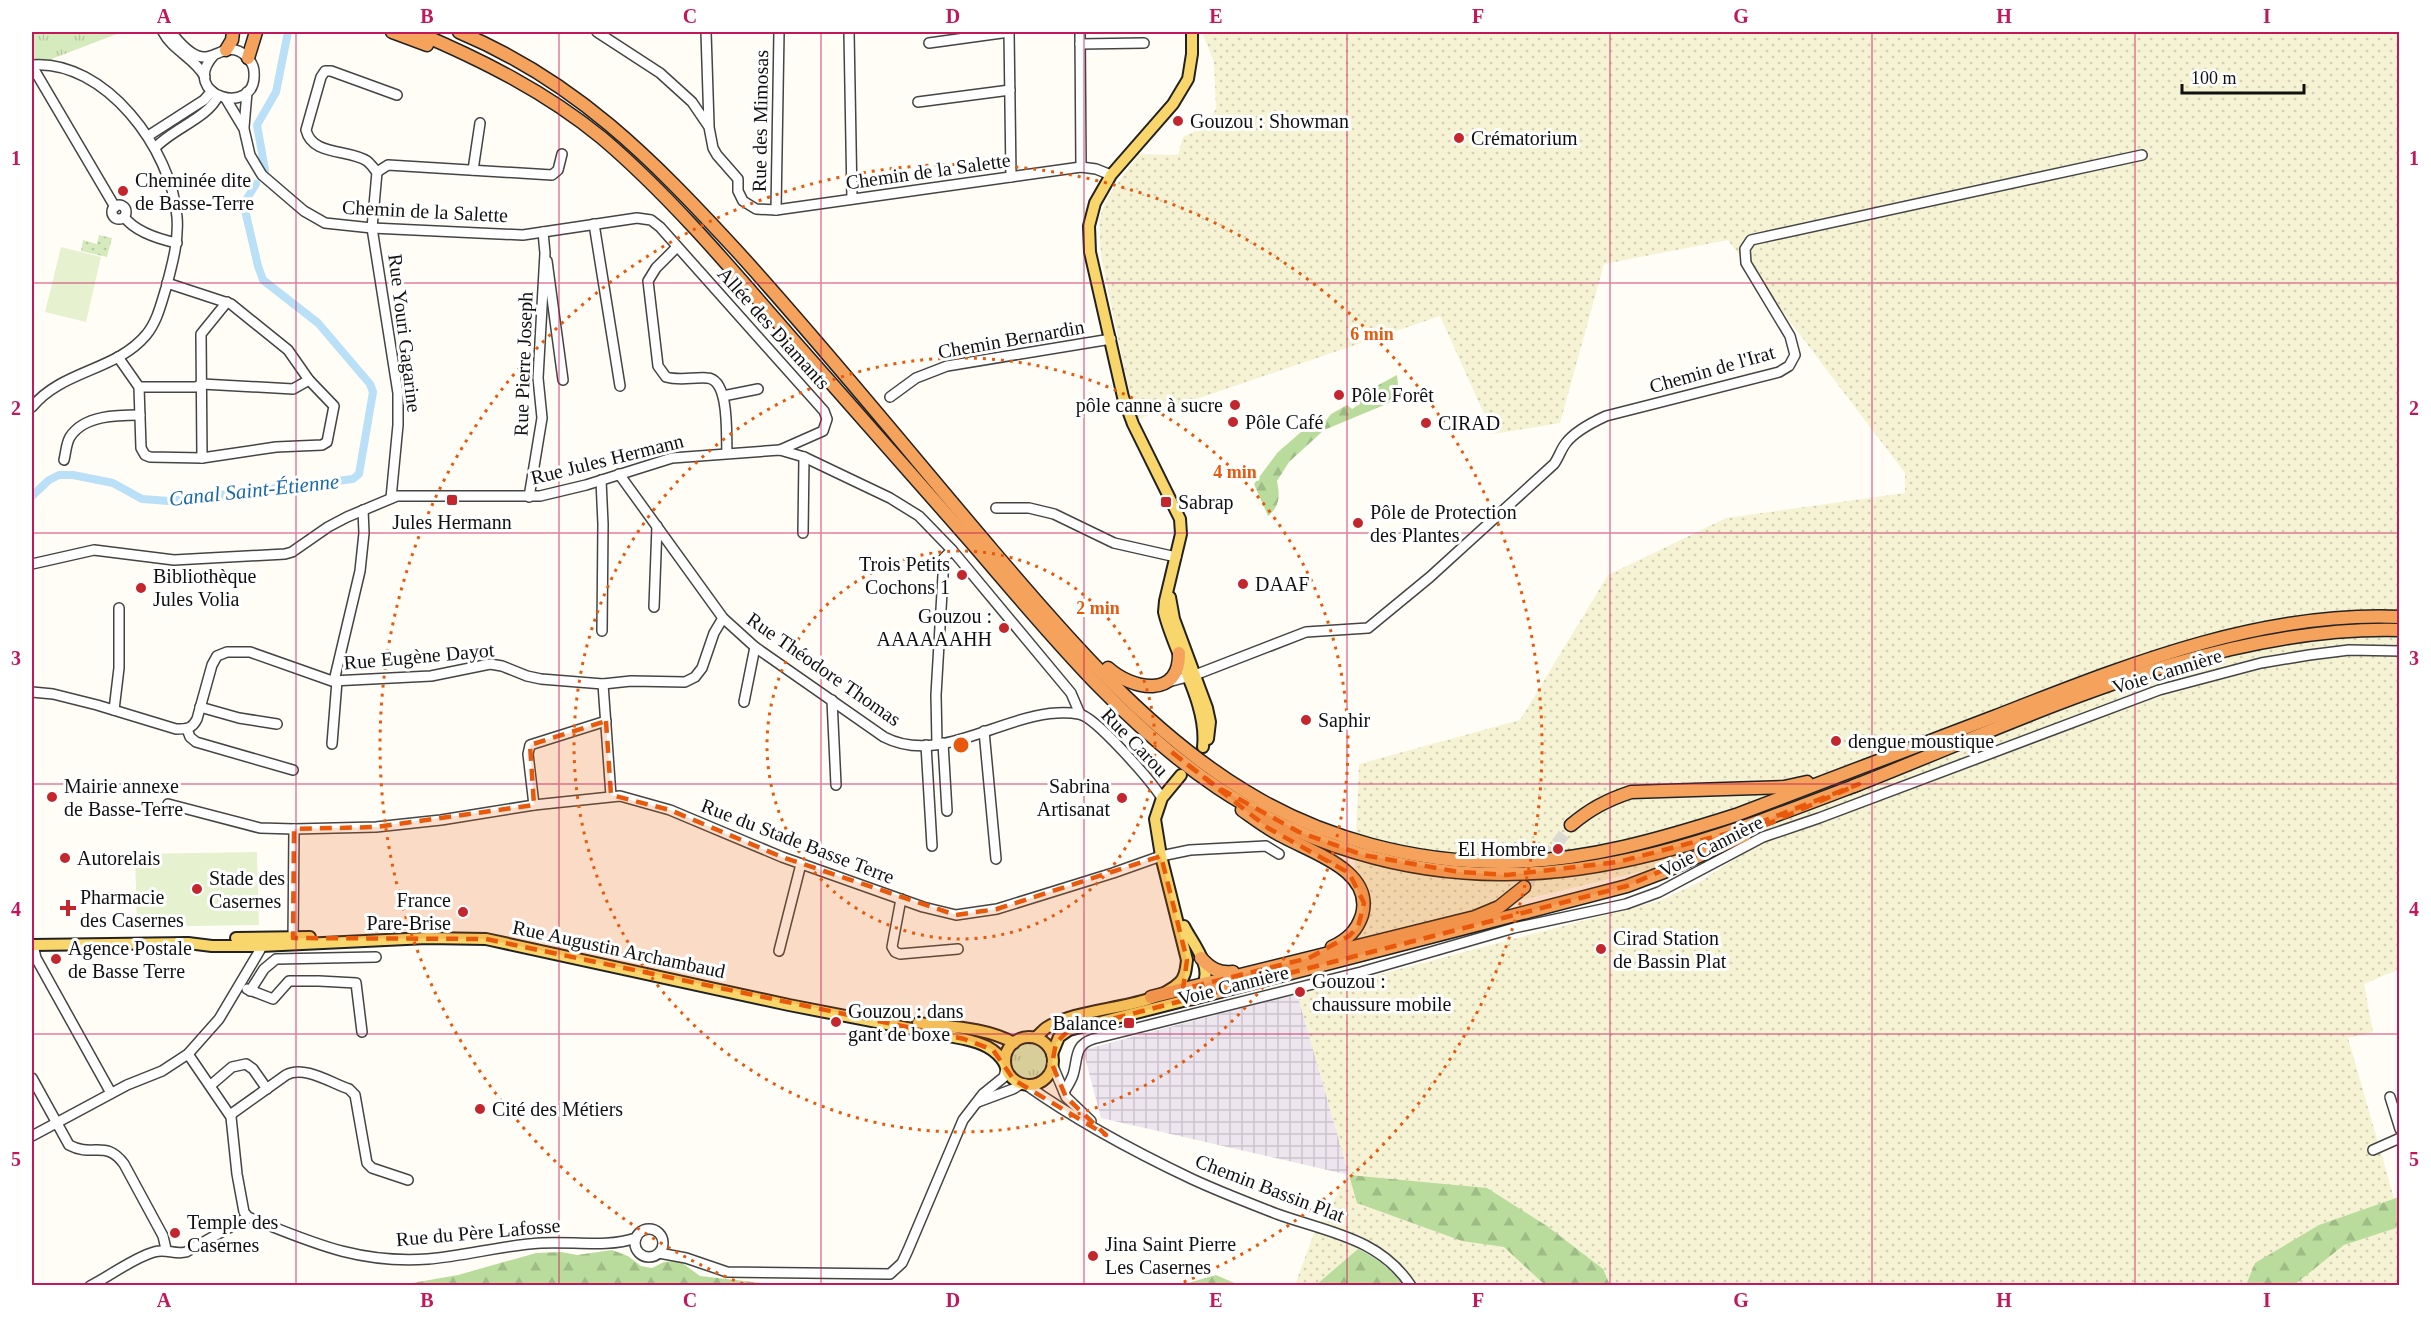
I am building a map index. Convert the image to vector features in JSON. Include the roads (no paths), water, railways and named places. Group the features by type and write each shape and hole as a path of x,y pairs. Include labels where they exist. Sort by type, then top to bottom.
{"highway":[{"path":"220,52 232,40 233,32"},
{"path":"248,58 256,32"},
{"path":"392,32 511,76"},
{"path":"416,32 460,50 511,76 582,123 645,178 742,281 1079,666 1169,750 1234,805 1268,828 1349,873 1358,884 1364,903 1358,927 1341,942 1309,958"},
{"path":"459,32 519,62 570,93 614,127 657,166 754,270 976,531 1088,658 1177,741 1246,792 1300,820 1363,843 1403,853 1456,860 1503,862 1571,857 1614,850 1736,815 2114,671 2210,640 2284,625 2341,619 2400,617"},
{"path":"976,531 1091,654 1114,674 1130,684 1145,687 1157,686 1168,681 1179,666 1179,653"},
{"path":"1169,750 1216,787 1266,816 1299,832 1363,855 1431,870 1529,873 1618,862 1740,830 2101,689 2165,667 2239,646 2285,638 2400,630"},
{"path":"1571,825 1590,809 1608,799 1631,792 1784,787 1849,772"},
{"path":"1191,999 1627,886 1664,872 1859,784"},
{"path":"1151,997 1475,917 1499,907 1524,887"},
{"path":"1201,958 1218,972 1264,968"}],"main road":[{"path":"1167,623 1177,638 1190,671 1191,676 1202,723 1204,734 1203,747 1210,736 1210,722 1191,676 1179,653 1167,623 1164,612 1181,534 1177,510 1132,424 1123,397 1090,252 1089,226 1095,203 1111,175 1173,104 1188,80 1192,32"},
{"path":"1169,585 1174,619 1191,676"},
{"path":"1036,1037 1046,1028 1066,1020 1151,997 1181,981 1187,960 1161,856 1155,819 1162,798 1181,775"},
{"path":"1052,1059 1048,1045 1036,1037 1022,1038 1014,1043 1007,1052 1005,1066 1010,1077 1023,1084 1042,1080 1052,1059 1059,1037 1069,1030 1191,999 1203,984 1206,976 1201,958 1174,903"},
{"name":"Rue Augustin Archambaud","path":"32,945 188,943 212,946 261,942 379,942 395,939 460,938 513,943 981,1043 1000,1054 1005,1066"},
{"name":"Rue Augustin Archambaud","path":"834,1013 969,1030 999,1036 1014,1043"}],"street":[{"path":"163,32 200,67 219,96"},
{"path":"148,136 204,100 219,96 234,99 247,92 251,86 254,72 248,58 234,50 205,57 197,56 180,48 171,32"},
{"path":"597,32 660,73 692,102 709,127"},
{"path":"706,32 709,127"},
{"name":"Rue des Mimosas","path":"776,210 779,32"},
{"path":"849,32 852,200"},
{"path":"929,43 1009,32 1011,177"},
{"path":"1080,32 1081,167"},
{"path":"1080,44 1144,43"},
{"path":"205,77 205,68 220,52"},
{"path":"32,407 58,384 118,357 146,334 157,315 167,283 177,243 177,218 168,174 148,136 122,105 100,87 63,69 45,64 32,66 115,207 124,207 126,213 124,216 134,226 177,243"},
{"path":"397,95 331,71 325,72 321,77 306,129 315,145 366,160 377,172 388,165 552,175 558,170 562,154"},
{"path":"918,102 1010,90"},
{"name":"Chemin de la Salette","path":"247,92 244,129 255,167 304,211 325,223 372,228 513,234 543,232 638,218 651,220"},
{"path":"155,148 162,140 211,106 219,96"},
{"name":"Chemin de la Salette","path":"219,96 244,129"},
{"path":"473,170 480,123"},
{"name":"Chemin de la Salette","path":"709,127 713,148 721,161 738,179 738,191 743,201 748,206 776,210 1081,167 1096,169 1111,175"},
{"name":"Chemin de l'Irat","path":"1191,676 1306,632 1368,628 1430,577 1554,464 1566,443 1573,436 1596,421 1606,416 1779,372 1789,366 1795,356 1790,336 1746,263 1745,249 1751,240 2142,155"},
{"name":"Rue Youri Gagarine","path":"377,172 372,228 398,393 397,446 391,498"},
{"name":"Allée des Diamants","path":"651,220 824,411 827,419 823,431 780,450"},
{"path":"594,224 620,386"},
{"name":"Rue Pierre Joseph","path":"529,498 542,418 538,378 543,232"},
{"path":"677,247 656,268 648,282 658,366 666,377 674,379 710,378 720,385 723,396 727,453"},
{"path":"544,253 550,272 563,380"},
{"path":"118,357 139,387 141,448 145,455 202,458 276,447 322,445 327,442 334,406 309,380 288,350 227,302 167,283"},
{"path":"202,458 201,334 227,302"},
{"name":"Chemin Bernardin","path":"890,397 916,378 947,366 1110,339"},
{"path":"139,387 196,387 202,384 293,389 309,380"},
{"path":"723,396 758,389"},
{"path":"64,460 69,439 78,429 105,417 140,415"},
{"name":"Rue Jules Hermann","path":"391,498 408,495 529,498 565,491 672,458 780,450 804,458 906,507 952,550 1071,693 1080,714"},
{"path":"803,533 804,458"},
{"name":"Rue Théodore Thomas","path":"619,474 723,618 755,647 899,744 926,746 940,744 1029,717 1080,714"},
{"path":"601,480 602,631"},
{"path":"32,564 94,550 174,560 285,554 292,552 328,527 391,498"},
{"path":"996,508 1029,508 1053,514 1114,543 1176,556"},
{"path":"332,744 336,681 360,571 364,533 363,510"},
{"path":"654,607 657,526"},
{"path":"946,811 936,695 944,558 952,550"},
{"path":"114,710 119,668 119,608"},
{"name":"Rue Eugène Dayot","path":"187,729 194,726 212,665 217,656 227,652 250,652 336,681 431,676 490,664 541,679 603,684 631,681 685,682 695,677 702,668 714,633 723,618"},
{"path":"744,702 755,647"},
{"name":"Voie Cannière","path":"1064,1092 1073,1076 1078,1050 1085,1042 1093,1039 1361,972 1514,928 1626,904 1659,892 1763,837 2159,690 2261,663 2309,655 2349,650 2400,651"},
{"path":"1157,686 1191,676"},
{"path":"603,684 611,796"},
{"path":"32,692 53,694 176,729 187,729 190,737 196,742 293,770"},
{"path":"831,700 836,785"},
{"path":"200,707 239,718 277,724"},
{"name":"Rue Carou","path":"1080,714 1101,729 1162,798"},
{"path":"534,805 528,754 530,744 606,721"},
{"path":"984,731 996,859"},
{"path":"926,746 932,846"},
{"name":"Rue du Stade Basse Terre","path":"168,804 260,828 294,829 409,824 534,805 611,796 628,798 670,810 801,864 939,912 956,915 985,912 1161,856 1190,850 1248,845 1266,846 1279,854"},
{"path":"293,942 294,829"},
{"path":"779,951 801,864"},
{"path":"901,899 891,947 895,952 900,954 958,949"},
{"path":"32,1136 110,1091 162,1071 188,1054 219,1019 261,942"},
{"path":"32,945 36,958 110,1091"},
{"path":"250,991 264,969 276,959 376,957"},
{"path":"239,986 273,999 289,981 356,982 362,1032"},
{"path":"90,1286 151,1253 166,1250 175,1254 186,1252 248,1217 244,1212 239,1185 230,1115 188,1054"},
{"name":"Chemin Bassin Plat","path":"1052,1059 1066,1097 1106,1135"},
{"path":"211,1085 232,1067 246,1064 253,1069 267,1089"},
{"path":"686,1258 663,1242 660,1236 652,1230 642,1232 636,1238 637,1250 647,1257 659,1253 686,1258 727,1272 885,1275 898,1269 958,1129 976,1103 1004,1077 1005,1066"},
{"path":"230,1115 293,1071 303,1071 349,1089 355,1095 367,1162 372,1168 408,1180"},
{"path":"32,1078 69,1145 78,1150 108,1150 116,1153 163,1236 166,1250"},
{"path":"976,1103 1023,1084"},
{"name":"Chemin Bassin Plat","path":"1023,1084 1106,1135 1208,1186 1276,1214 1361,1242 1391,1261 1411,1286"},
{"path":"2390,1097 2400,1129"},
{"path":"2373,1150 2400,1138"},
{"name":"Rue du Père Lafosse","path":"248,1217 331,1250 356,1256 385,1258 430,1259 540,1243 610,1242 636,1238"},
{"name":"Rue du Père Lafosse","path":"610,1242 637,1250"},
{"path":"659,1253 663,1242"}],"waterway":[{"name":"Canal Saint-Étienne","path":"265,170 257,125 276,92 288,32"},
{"name":"Canal Saint-Étienne","path":"32,496 49,480 59,475 73,475 113,483 142,499 169,501 353,479 359,474 373,392 370,384 318,323 263,280 245,210 246,200 256,184"}],"tunnel":[{"path":"1524,887 1571,825"}],"place":[{"name":"Gouzou : Showman","path":"1178,121"},
{"name":"Crématorium","path":"1459,138"},
{"name":"Cheminée dite de Basse-Terre","path":"123,191"},
{"name":"Pôle Forêt","path":"1339,395"},
{"name":"pôle canne à sucre","path":"1235,405"},
{"name":"Pôle Café","path":"1233,422"},
{"name":"CIRAD","path":"1426,423"},
{"name":"Jules Hermann","path":"452,500"},
{"name":"Sabrap","path":"1166,502"},
{"name":"Pôle de Protection des Plantes","path":"1358,523"},
{"name":"Trois Petits Cochons 1","path":"962,575"},
{"name":"DAAF","path":"1243,584"},
{"name":"Bibliothèque Jules Volia","path":"141,588"},
{"name":"Gouzou : AAAAAAHH","path":"1004,628"},
{"name":"Saphir","path":"1306,720"},
{"name":"dengue moustique","path":"1836,741"},
{"name":"Mairie annexe de Basse-Terre","path":"52,797"},
{"name":"Sabrina Artisanat","path":"1122,798"},
{"name":"El Hombre","path":"1558,849"},
{"name":"Autorelais","path":"65,858"},
{"name":"Stade des Casernes","path":"197,889"},
{"name":"Pharmacie des Casernes","path":"68,908"},
{"name":"France Pare-Brise","path":"463,912"},
{"name":"Cirad Station de Bassin Plat","path":"1601,949"},
{"name":"Agence Postale de Basse Terre","path":"56,959"},
{"name":"Gouzou : chaussure mobile","path":"1300,992"},
{"name":"Gouzou : dans gant de boxe","path":"836,1022"},
{"name":"Balance","path":"1129,1023"},
{"name":"Cité des Métiers","path":"480,1109"},
{"name":"Temple des Casernes","path":"175,1233"},
{"name":"Jina Saint Pierre Les Casernes","path":"1093,1256"}]}
